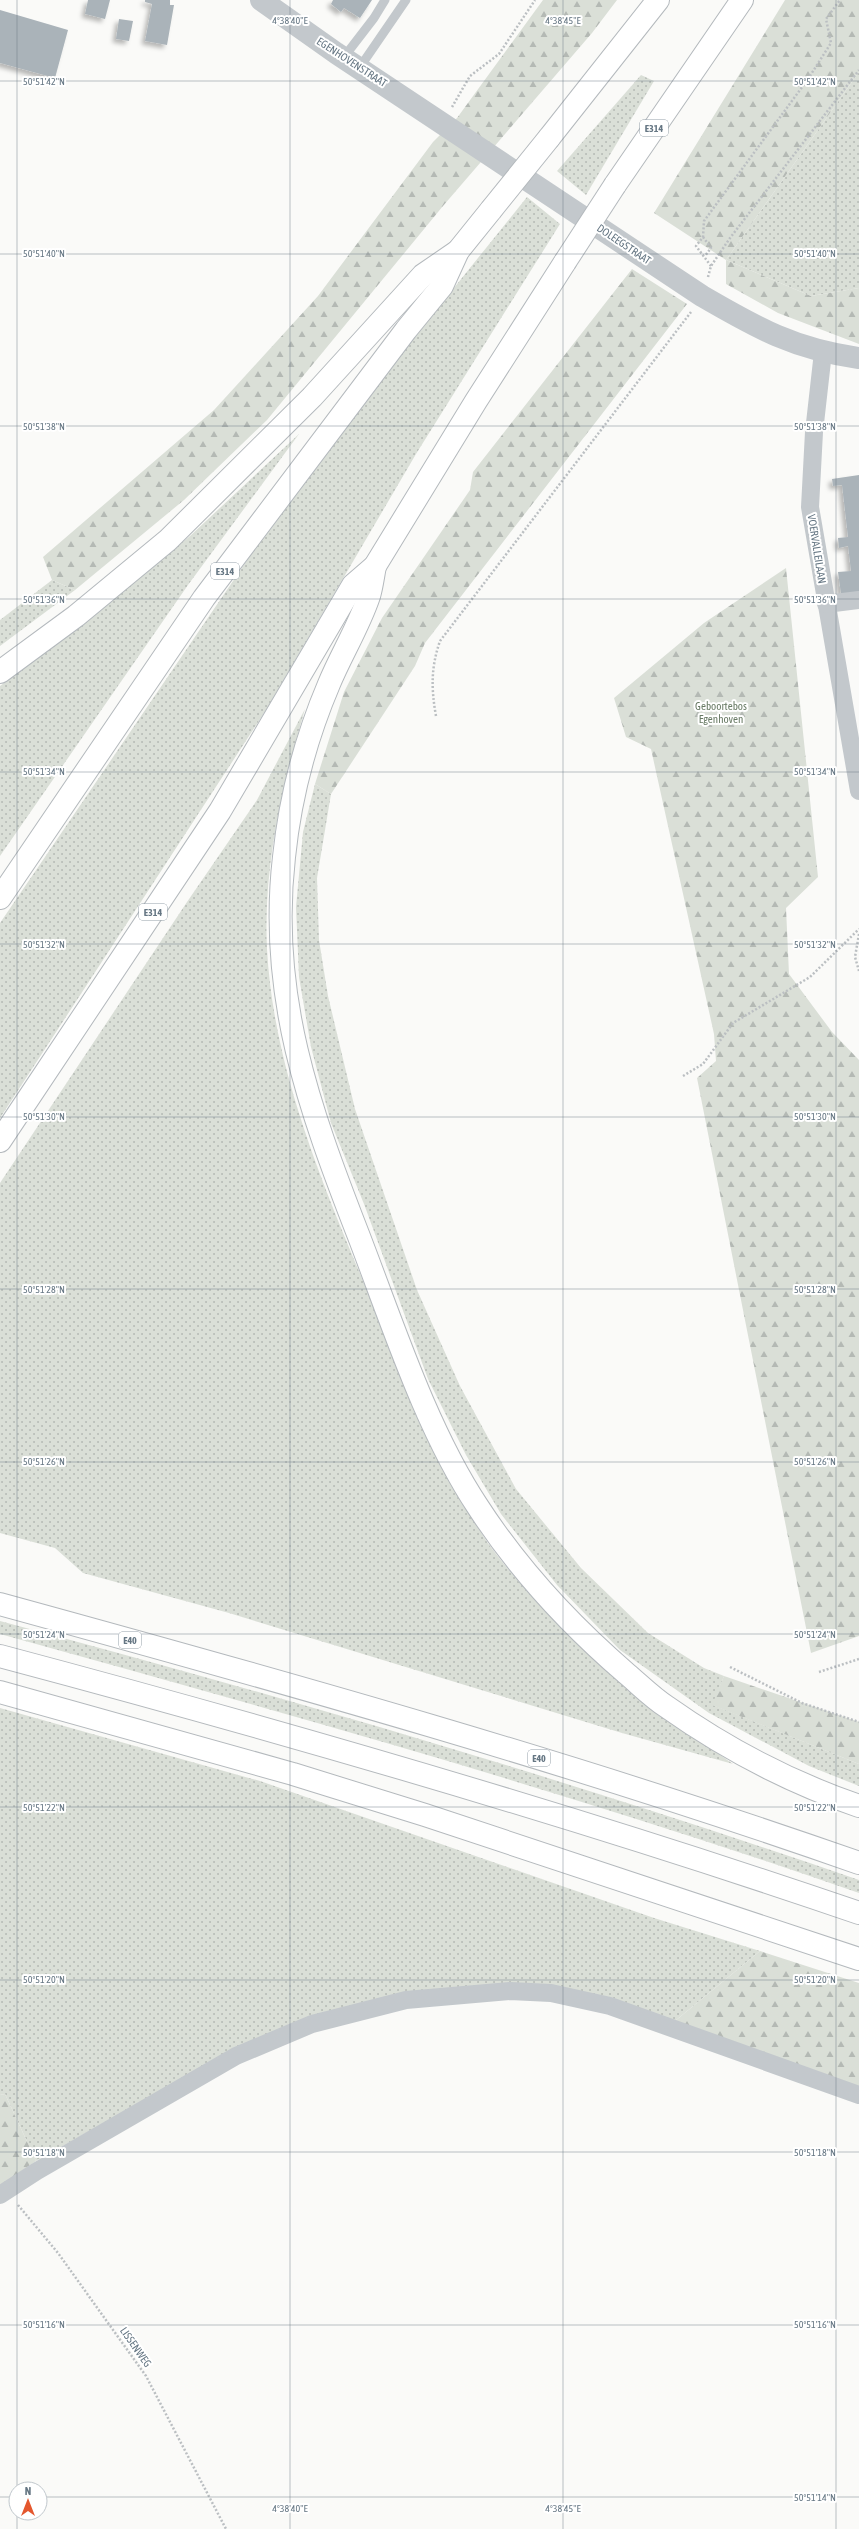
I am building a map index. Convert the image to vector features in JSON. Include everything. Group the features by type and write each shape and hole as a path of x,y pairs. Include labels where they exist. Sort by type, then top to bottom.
{"highway":[{"name":"E314","path":"0,898 204,598 406,330 442,286 458,251 658,0"},
{"name":"E314","path":"0,1141 220,811 353,585 375,566 476,401 564,262 742,0"},
{"path":"0,672 76,616 168,540 312,398 423,275 458,251"},
{"path":"375,566 369,595 328,686 294,794 283,858 281,909 283,972 291,1035 306,1091 324,1147 399,1340 441,1440 477,1506 534,1584 599,1650 665,1706 738,1752 830,1796 859,1806"},
{"name":"E40","path":"0,1604 259,1675 494,1744 817,1848 859,1863"},
{"path":"0,1656 243,1721 480,1791 690,1855 859,1913"},
{"path":"0,1692 337,1788 859,1959"},
{"path":"817,1848 859,1848"}],"street":[{"name":"EGENHOVENSTRAAT","path":"261,0 404,96"},
{"name":"DOLEEGSTRAAT","path":"404,96 442,123 702,296 774,336 823,352 859,358"},
{"name":"VOERVALLEILAAN","path":"823,352 816,410 810,507 859,791"},
{"path":"826,604 859,600"},
{"path":"3,2193 236,2056 312,2024 406,2000 510,1991 558,1994 610,2006 859,2095"}],"lane":[{"path":"352,62 374,18 385,0"},
{"path":"352,62 406,0"}],"path":[{"path":"442,123 470,76 499,54 535,0"},
{"path":"711,266 706,256 696,246 703,237 704,221 808,79 830,43 826,19 840,0"},
{"path":"436,716 431,690 431,673 440,641 638,384 702,296 711,266 859,70"},
{"path":"703,237 711,248 706,256"},
{"path":"683,1076 703,1064 733,1023 810,977 859,929"},
{"path":"859,934 855,957 859,972"},
{"path":"819,1672 859,1659"},
{"path":"730,1667 802,1703 859,1722"},
{"name":"LISSENWEG","path":"3,2193 58,2252 146,2376 226,2529"}],"green space":[{"path":"543,0 617,0 592,33 443,206 267,420 184,500 75,590 52,580 43,557 214,410 318,296 433,142 457,118"},
{"path":"785,0 859,0 859,72 726,260 654,213"},
{"path":"859,72 859,288 811,296 726,260"},
{"path":"641,75 654,81 586,195 557,171"},
{"path":"527,197 560,224 416,454 266,710 0,1118 0,923 263,537 396,360"},
{"path":"726,260 811,296 859,288 859,344 778,313 726,284"},
{"path":"632,269 687,304 425,643 415,666 331,794 315,784 344,692 382,618 470,490 473,472"},
{"path":"299,434 188,585 0,856 0,686 80,627 190,536"},
{"name":"Geboortebos Egenhoven","path":"786,568 818,877 786,908 789,974 832,1032 859,1060 859,1636 811,1653 697,1078 716,1061 714,1034 651,749 626,737 614,698 704,623"},
{"path":"52,580 75,590 0,646 0,620"},
{"path":"305,709 282,797 271,857 268,887 267,949 272,998 281,1046 293,1094 325,1189 433,1445 457,1492 490,1546 518,1581 546,1611 604,1666 700,1741 733,1764 622,1733 229,1613 83,1573 55,1548 0,1533 0,1183 187,902 257,800"},
{"path":"315,784 331,794 317,878 319,940 328,996 355,1109 417,1290 460,1386 516,1489 581,1568 648,1633 704,1668 724,1676 713,1705 859,1764 859,1786 809,1766 709,1713 620,1650 557,1585 501,1514 466,1455 428,1379 364,1204 331,1123 311,1047 299,977 296,907 303,832"},
{"path":"0,1621 216,1680 539,1775 859,1880 859,1893 646,1822 432,1756 0,1634"},
{"path":"724,1676 859,1722 859,1764 712,1705"},
{"path":"0,1708 260,1781 654,1918 760,1951 675,2021 557,1986 406,1992 116,2116 36,2161 5,2094 0,2095"},
{"path":"760,1951 859,1983 859,2088 675,2021"},
{"path":"5,2094 36,2161 0,2186 0,2095"}],"building":[{"path":"88,0 110,0 105,19 85,14"},
{"path":"145,0 170,0 170,5 174,5 167,45 145,41 152,4 145,2"},
{"path":"333,0 372,0 360,18 344,8 341,12 331,4"},
{"path":"0,10 68,30 55,78 0,63"},
{"path":"119,19 133,21 129,41 116,39"},
{"path":"859,475 859,592 841,594 838,572 851,571 848,546 839,548 838,538 848,537 842,485 833,486 832,479"}]}
